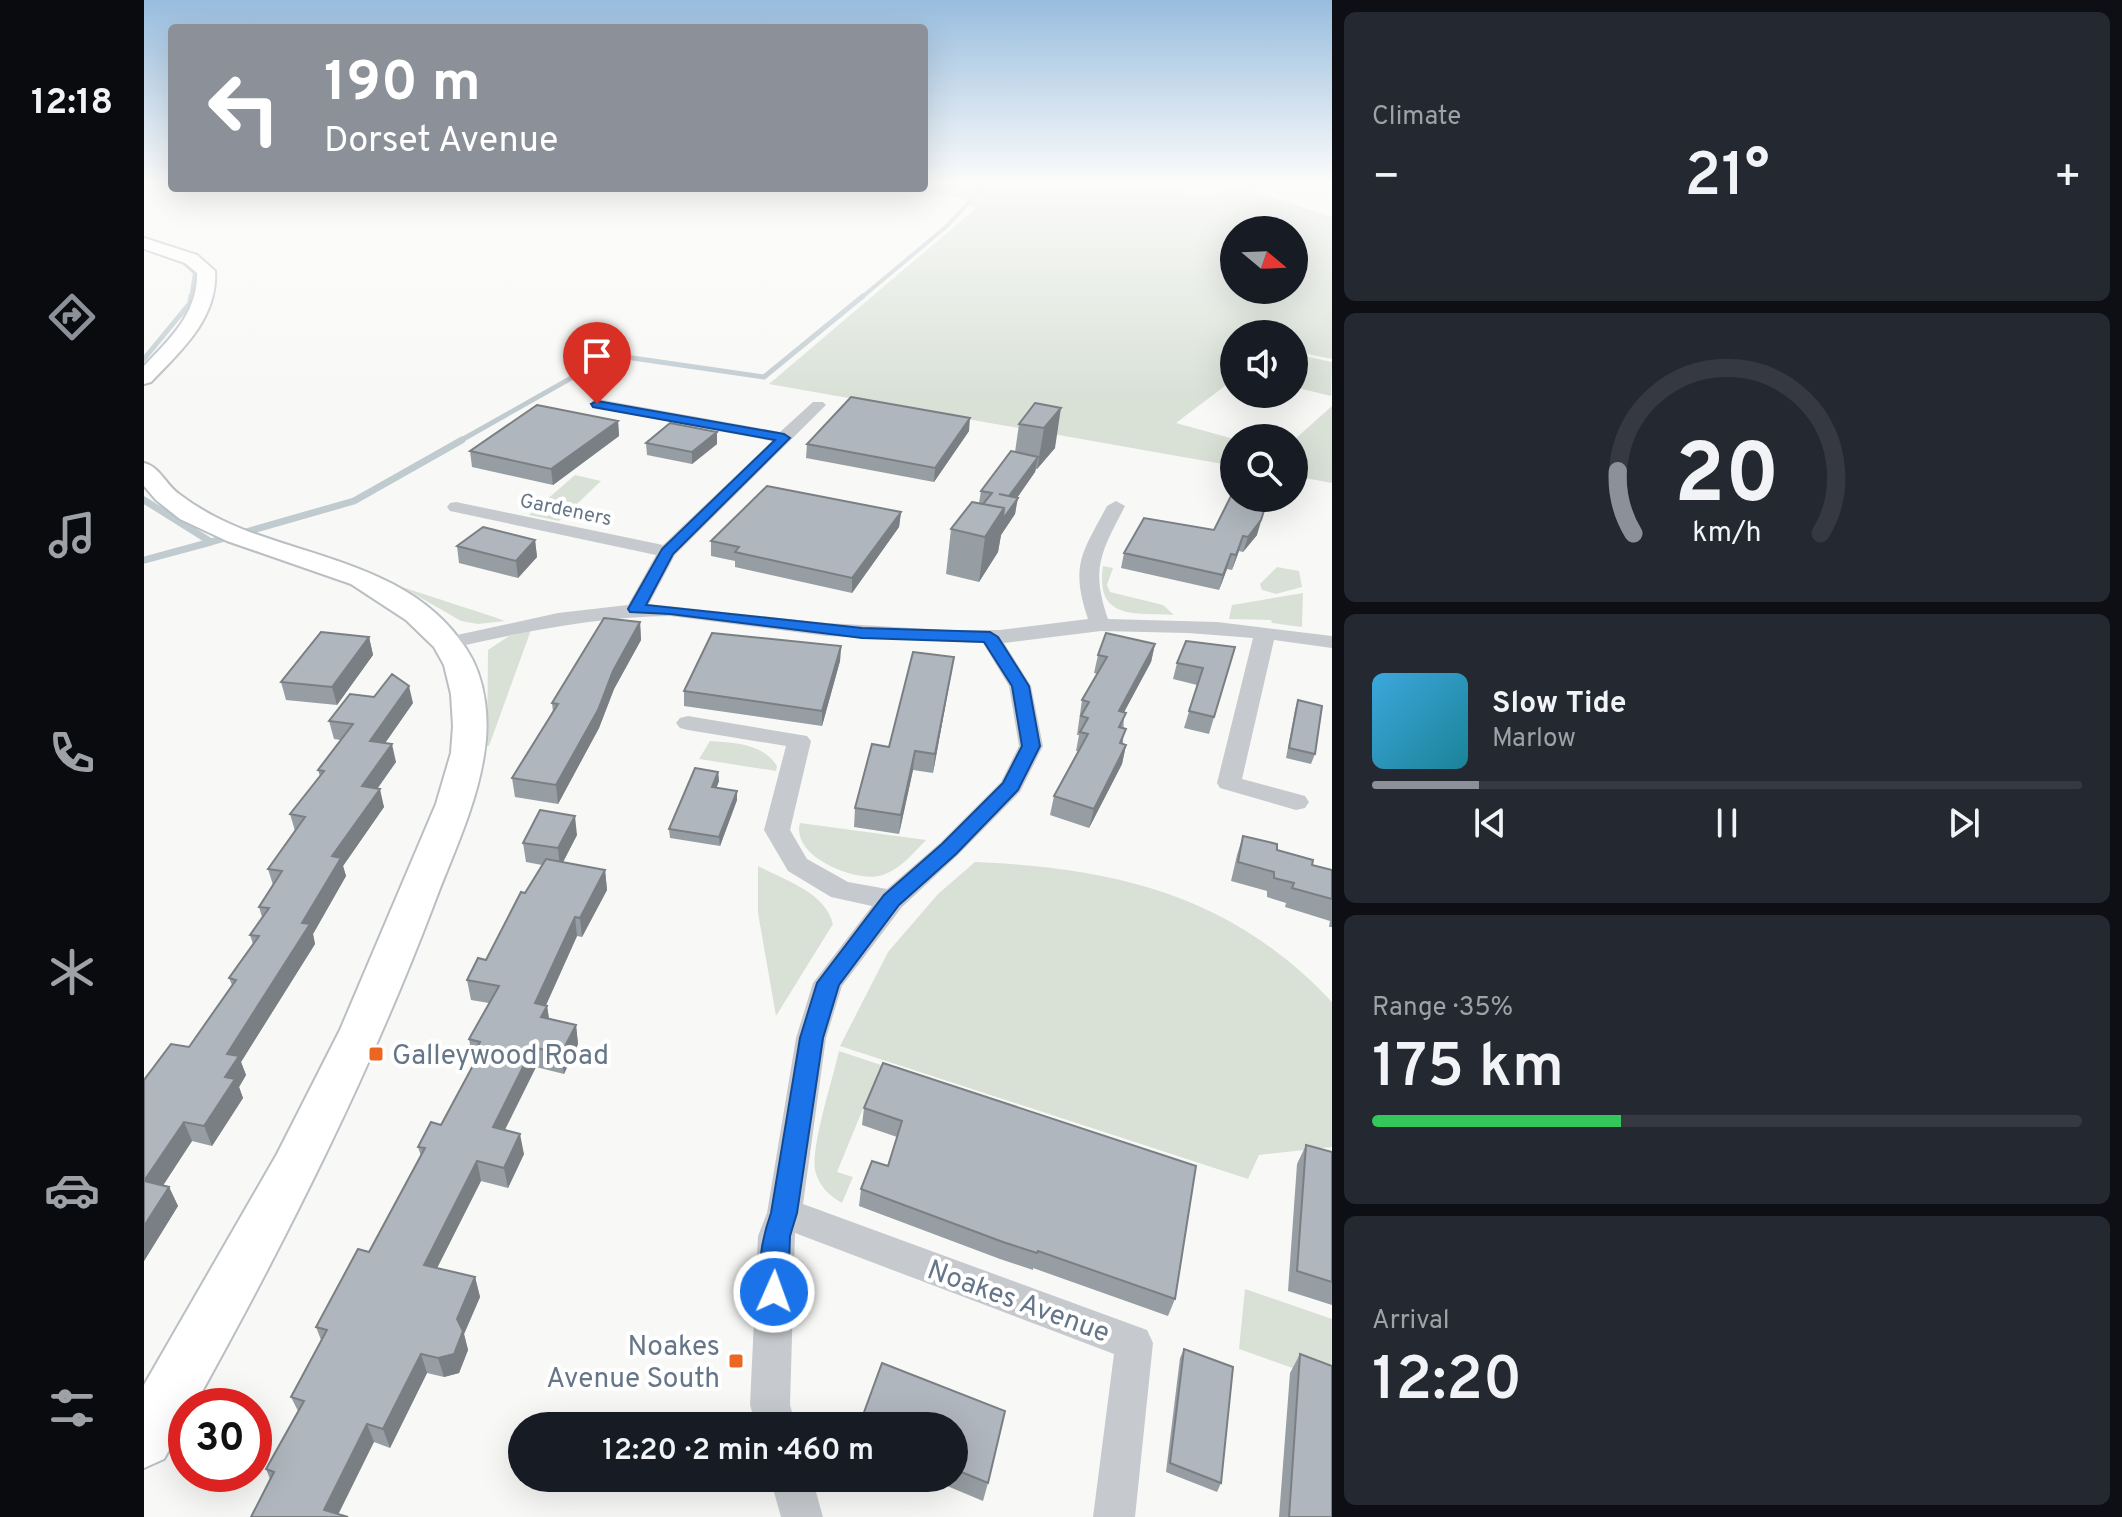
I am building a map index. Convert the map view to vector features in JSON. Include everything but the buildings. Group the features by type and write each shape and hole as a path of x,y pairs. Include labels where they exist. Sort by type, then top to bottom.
{"street":[{"path":"144,378 203,305 209,286 206,271 191,259 179,255"},
{"path":"597,404 784,438"},
{"path":"636,609 667,552 818,405"},
{"path":"144,470 168,499 215,527 362,578 400,600 448,643 458,663 468,703 468,753 451,811 386,981 301,1159 144,1439"},
{"path":"1100,625 1086,586 1086,565 1116,506"},
{"name":"Gardeners","path":"456,507 667,552"},
{"path":"448,643 545,621 607,610 636,609 670,610 862,633 990,637 1100,625 1265,632 1332,642"},
{"path":"1265,632 1229,783 1296,802"},
{"path":"772,1412 776,1236 784,1213 811,1038 828,983 892,900 949,849 1011,786 1031,746 1020,686 990,637"},
{"path":"688,723 799,741 777,830 797,865 841,890 892,900"},
{"name":"Noakes Avenue","path":"784,1213 1134,1343 1114,1517"},
{"path":"795,1492 802,1517"}],"shaded area":[{"path":"921,255 1220,255 1220,304 1308,304 1308,255 1332,255 1332,359 1308,354 1308,320 1220,320 1220,390 1176,423 1220,435 1220,464 769,384"},
{"path":"1308,357 1332,362 1331,396 1308,390"},
{"path":"1332,406 1332,483 1308,479 1308,427"},
{"path":"575,475 601,481 559,521 529,515"},
{"path":"1103,566 1113,568 1107,585 1110,592 1163,605 1174,615 1132,613 1111,605 1102,584"},
{"path":"1277,567 1299,571 1302,587 1276,594 1262,590 1260,584"},
{"path":"402,587 505,621 478,624 461,621"},
{"path":"1303,593 1302,627 1272,623 1271,620 1229,619 1232,605"},
{"path":"531,630 487,746 488,650 509,636"},
{"path":"710,741 756,749 771,758 777,766 776,771 699,759"},
{"path":"800,823 926,840 896,869 872,877 843,871 815,857 805,847 800,835"},
{"path":"975,862 1076,871 1169,894 1212,912 1254,936 1294,966 1332,1002 1332,1147 1259,1155 1248,1179 840,1046 888,952 938,894"},
{"path":"758,866 813,895 829,913 833,924 776,1016 758,913"},
{"path":"839,1051 881,1065 837,1172 853,1177 842,1203 828,1193 815,1170 819,1129"},
{"path":"1245,1289 1332,1319 1332,1382 1239,1349"}],"waterway":[{"path":"861,298 913,255"},
{"path":"178,257 195,273 191,298"},
{"path":"144,359 190,303 191,296"},
{"path":"458,442 612,355 764,377 863,296"},
{"path":"211,542 354,501 462,440"},
{"path":"144,500 211,542"},
{"path":"144,560 211,542"}],"place":[{"name":"Galleywood Road","path":"376,1054"},
{"name":"Noakes Avenue South","path":"736,1361"}],"route":[{"path":"597,404 784,438 667,552 636,609 670,610 862,633 990,637 1020,686 1024,699 1031,746 1011,786 949,849 892,900 828,983 811,1038 784,1213 776,1236 774,1292"}]}
